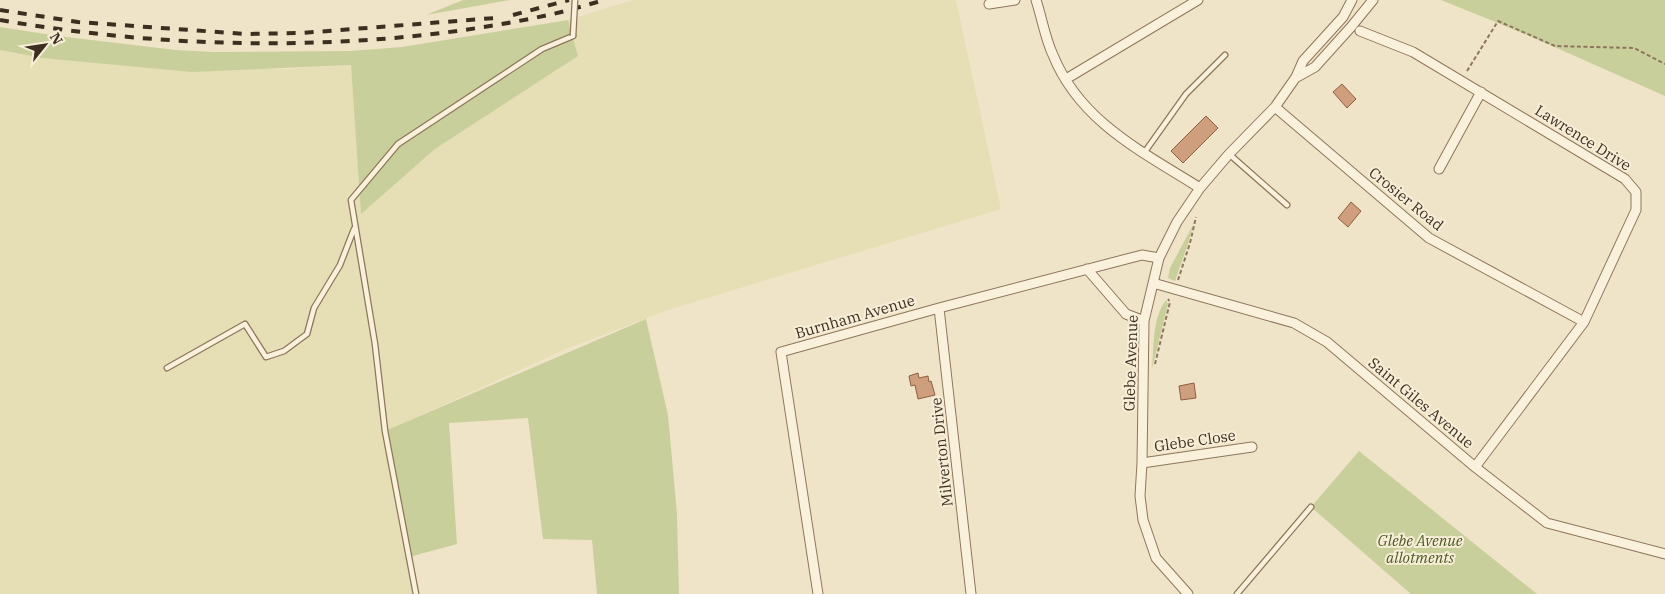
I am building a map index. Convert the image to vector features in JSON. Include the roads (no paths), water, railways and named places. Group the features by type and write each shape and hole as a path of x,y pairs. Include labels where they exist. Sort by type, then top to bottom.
{"street":[{"path":"989,4 1015,0"},
{"path":"1036,0 1053,55 1066,80 1081,102 1116,135 1200,188"},
{"path":"1066,80 1198,0"},
{"name":"Glebe Avenue","path":"1188,594 1156,558 1143,520 1140,496 1144,321 1158,258 1177,222 1200,188 1229,154 1275,106 1296,77 1303,61 1343,17 1352,0"},
{"name":"Glebe Avenue","path":"1296,77 1315,67 1352,27 1373,0"},
{"name":"Lawrence Drive","path":"1360,31 1414,52 1625,179 1636,192 1636,210 1584,322 1475,467"},
{"path":"1439,169 1481,92"},
{"name":"Crosier Road","path":"1275,106 1430,238 1584,322"},
{"name":"Burnham Avenue","path":"818,594 781,352 1142,255 1158,258"},
{"path":"1087,269 1126,314 1144,321"},
{"name":"Saint Giles Avenue","path":"1152,283 1294,324 1327,342 1475,467 1547,523 1665,554"},
{"name":"Milverton Drive","path":"939,308 971,594"},
{"name":"Glebe Close","path":"1142,463 1252,447"}],"lane":[{"path":"416,594 385,431 375,344 351,200 398,144 542,49 573,36 576,0"},
{"path":"1144,153 1186,94 1225,55"},
{"path":"1229,154 1287,205"},
{"path":"167,368 245,324 266,357 284,352 307,334 314,308 340,265 355,227"},
{"path":"1237,594 1311,507"}],"railway":[{"path":"513,15 569,0"},
{"path":"0,20 137,38 207,42 347,41 417,36 486,27 553,14 604,0"},
{"path":"0,10 78,22 246,34 302,33 495,18"}],"park label":[{"name":"Glebe Avenue allotments","path":"1420,550"}]}
